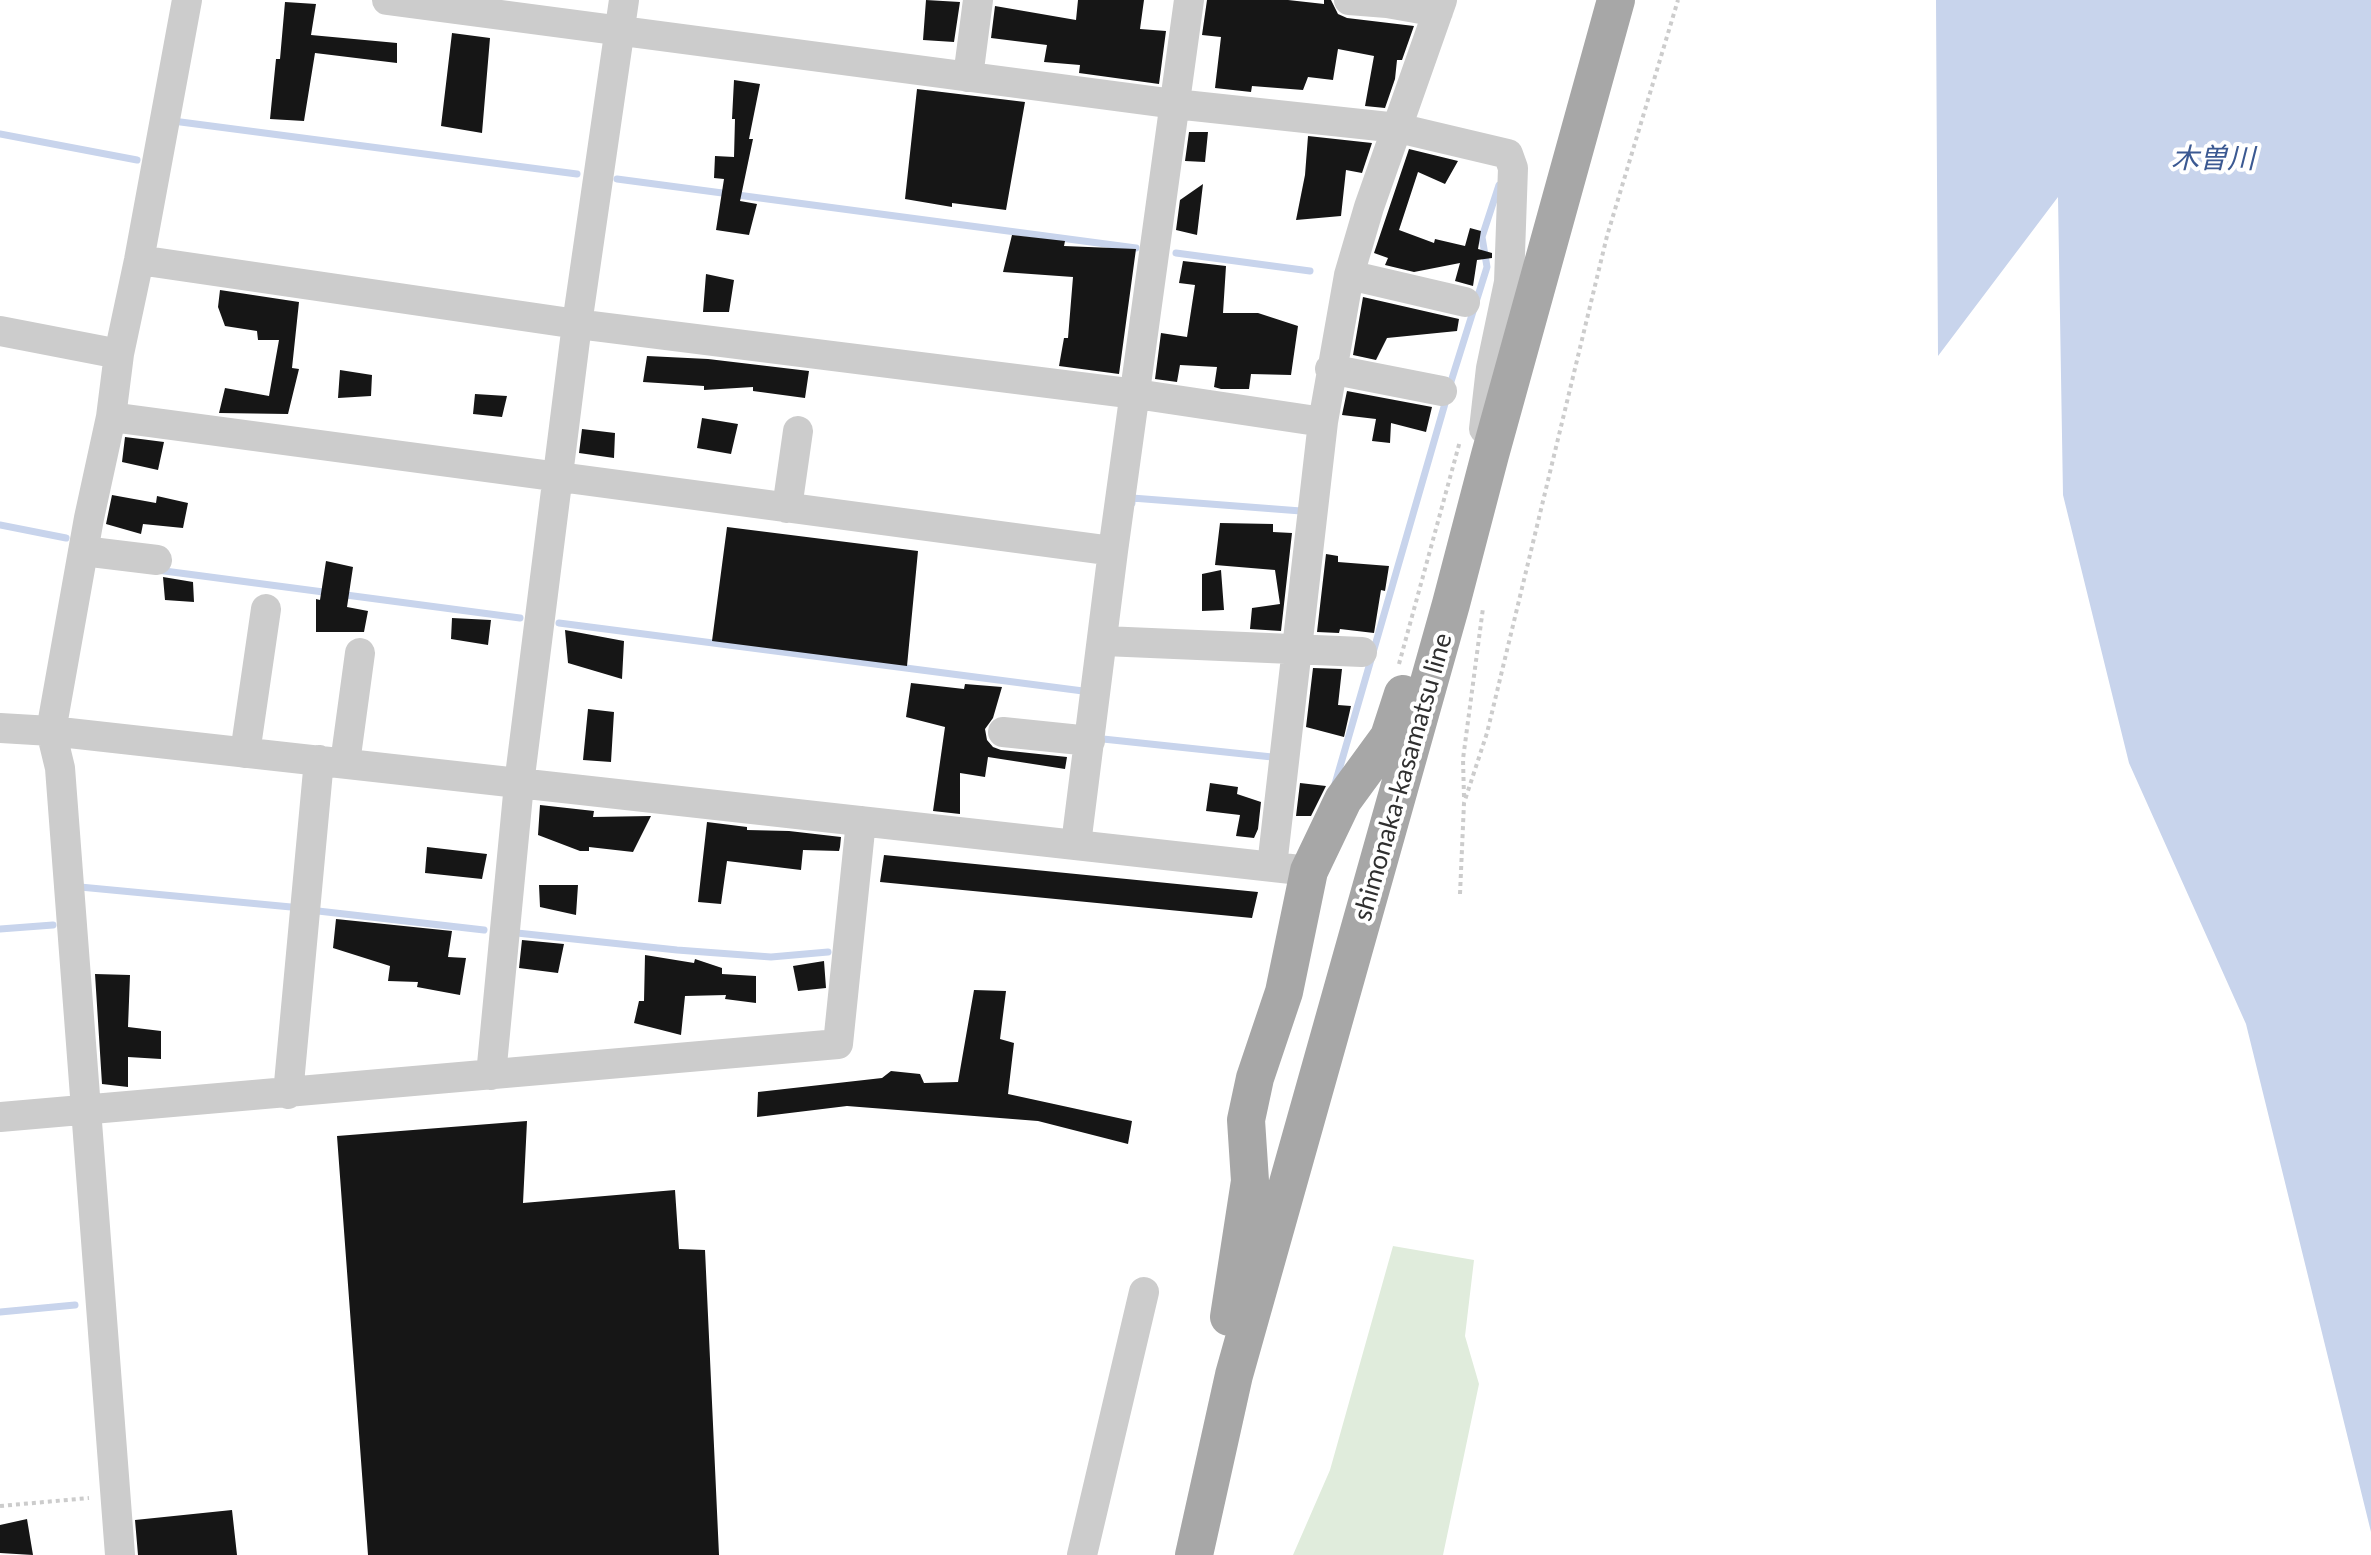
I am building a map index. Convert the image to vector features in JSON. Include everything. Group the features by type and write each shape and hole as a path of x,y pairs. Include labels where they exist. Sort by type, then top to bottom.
{"main road":[{"name":"shimonaka-kasamatsu line","path":"1194,1555 1234,1375 1468,600 1490,455 1616,0"},
{"path":"1234,1375 1225,1343 1250,1181 1246,1120 1255,1078 1284,992 1291,868 1389,737 1429,626 1468,600"}],"street":[{"path":"120,1555 60,768 51,731 187,0"},
{"path":"387,0 489,7 620,32 1175,104 1398,128 1508,154 1513,168 1509,282 1491,368 1483,439 1490,455"},
{"path":"491,1075 519,784 577,324 624,0"},
{"path":"968,77 978,0"},
{"path":"1076,844 1189,0"},
{"path":"0,728 51,731 1291,868 1297,650 1330,369 1349,275 1369,207 1440,6 1349,0"},
{"path":"139,260 577,324 1136,394 1323,422"},
{"path":"1349,275 1465,302"},
{"path":"0,331 119,354"},
{"path":"1330,369 1442,391"},
{"path":"111,417 1113,551"},
{"path":"787,508 798,431"},
{"path":"83,551 157,560"},
{"path":"245,753 266,609"},
{"path":"1104,641 1362,652"},
{"path":"288,1094 332,762 360,653"},
{"path":"1003,732 1090,741"},
{"path":"0,1117 838,1044 861,821"},
{"path":"1082,1555 1144,1292"}],"path":[{"path":"1464,803 1487,733 1607,236 1678,0"},
{"path":"1460,894 1468,600"},
{"path":"0,1506 116,1496"}],"green space":[{"path":"1393,1246 1474,1260 1465,1336 1479,1384 1443,1555 1293,1555 1330,1470"}],"water":[{"name":"木曽川","path":"1936,0 2371,0 2371,1532 2246,1024 2129,763 2063,495 2058,197 1938,356"}],"building":[{"path":"926,0 960,2 954,42 923,40"},
{"path":"1078,0 1144,0 1140,29 1166,31 1159,84 1079,73 1080,65 1044,62 1047,45 991,38 995,6 1076,20"},
{"path":"1207,0 1288,0 1324,4 1324,0 1331,0 1338,14 1347,18 1414,26 1402,60 1397,60 1395,79 1385,108 1365,106 1374,56 1338,49 1333,80 1308,77 1303,90 1252,86 1251,92 1215,88 1221,37 1202,35"},
{"path":"285,2 316,4 311,35 397,43 397,63 315,53 304,121 270,119"},
{"path":"452,33 490,38 482,133 441,126"},
{"path":"734,80 760,84 740,201 757,204 749,235 716,230 724,179 714,178 715,156 734,157"},
{"path":"917,89 1025,102 1006,210 952,203 952,207 905,199"},
{"path":"1189,132 1208,132 1205,162 1185,161"},
{"path":"1308,136 1372,143 1362,173 1346,170 1341,216 1296,220 1305,175"},
{"path":"1409,149 1458,161 1445,184 1418,172 1399,230 1434,243 1435,239 1465,246 1470,228 1481,231 1478,249 1492,253 1492,258 1477,260 1473,286 1455,281 1460,263 1414,272 1385,265 1388,258 1374,253"},
{"path":"1203,184 1197,235 1176,230 1180,200"},
{"path":"1012,235 1065,241 1064,246 1136,249 1119,374 1059,366 1064,338 1068,338 1073,277 1003,272"},
{"path":"1183,261 1226,266 1223,313 1258,313 1298,326 1291,375 1251,374 1249,389 1221,389 1214,387 1217,367 1180,365 1177,382 1155,379 1161,333 1187,337 1195,285 1179,283"},
{"path":"706,274 734,280 729,312 703,312"},
{"path":"220,290 299,302 292,368 299,369 288,414 219,413 225,388 269,396 279,340 258,340 257,331 225,326 218,307"},
{"path":"1363,297 1459,319 1457,331 1387,338 1376,360 1353,355"},
{"path":"647,356 708,359 809,371 805,398 753,391 753,387 704,390 704,386 643,382"},
{"path":"340,370 372,375 371,396 338,398"},
{"path":"1347,391 1432,407 1426,432 1391,423 1390,443 1372,441 1376,419 1342,415"},
{"path":"475,394 507,396 502,417 473,414"},
{"path":"702,418 738,424 731,454 697,448"},
{"path":"582,429 615,433 614,458 579,453"},
{"path":"125,437 164,442 158,470 122,462"},
{"path":"112,495 156,503 157,496 188,503 183,528 143,524 141,534 106,524"},
{"path":"1220,523 1273,524 1273,532 1292,533 1281,631 1250,629 1252,608 1280,604 1275,570 1215,565"},
{"path":"727,527 918,551 907,666 712,641"},
{"path":"1326,554 1338,556 1338,562 1389,566 1385,591 1381,590 1374,633 1340,629 1339,633 1317,632"},
{"path":"326,561 353,567 347,607 368,611 364,632 316,632 316,599 320,600"},
{"path":"1221,570 1224,610 1202,611 1202,574"},
{"path":"163,577 193,582 194,602 165,600"},
{"path":"452,618 491,620 488,645 451,639"},
{"path":"565,630 624,641 622,679 568,663"},
{"path":"1313,668 1342,669 1338,705 1351,706 1344,737 1306,727"},
{"path":"911,683 964,689 965,684 1002,687 993,718 985,729 987,740 1001,750 1067,757 1065,769 988,757 985,777 960,773 960,814 933,811 945,727 906,717"},
{"path":"588,709 614,712 611,762 583,760"},
{"path":"1210,783 1238,787 1237,794 1261,802 1254,838 1236,836 1240,815 1206,811"},
{"path":"1300,783 1326,786 1311,816 1296,816"},
{"path":"540,805 594,811 593,817 651,816 633,852 589,847 589,851 580,851 538,835"},
{"path":"707,822 747,827 747,830 841,837 840,847 839,851 803,850 801,870 727,861 721,904 698,902"},
{"path":"427,847 487,854 482,879 425,873"},
{"path":"884,855 1258,892 1252,918 880,882"},
{"path":"539,885 578,885 576,915 540,907"},
{"path":"336,919 452,931 448,957 466,958 460,995 417,987 418,982 388,981 390,966 333,948"},
{"path":"522,940 564,944 558,973 519,968"},
{"path":"645,955 694,963 695,959 722,968 722,974 756,976 756,1003 725,999 726,995 685,996 681,1035 634,1023 639,1001 644,1001"},
{"path":"824,961 826,988 798,991 793,966"},
{"path":"95,974 130,975 128,1027 161,1031 161,1059 128,1057 128,1087 102,1084"},
{"path":"974,990 1006,991 1000,1039 1014,1043 1008,1094 1132,1121 1128,1144 1038,1121 847,1106 757,1117 758,1092 882,1078 891,1071 920,1074 924,1083 958,1082"},
{"path":"527,1121 523,1203 675,1190 679,1249 705,1250 719,1555 368,1555 337,1136"},
{"path":"232,1510 237,1555 138,1555 135,1520"},
{"path":"27,1519 33,1555 0,1553 0,1525"}],"waterway":[{"path":"173,121 577,174"},
{"path":"0,134 137,160"},
{"path":"617,179 1136,248"},
{"path":"1449,388 1487,267 1482,237 1499,185"},
{"path":"1176,253 1310,271"},
{"path":"1335,784 1446,400"},
{"path":"1132,503 1132,498 1301,511"},
{"path":"0,525 66,538"},
{"path":"157,570 520,618"},
{"path":"559,623 1083,691"},
{"path":"1103,739 1272,757"},
{"path":"80,887 291,907"},
{"path":"318,911 484,930"},
{"path":"0,929 53,925"},
{"path":"517,933 771,957 828,952"},
{"path":"0,1312 75,1305"}]}
